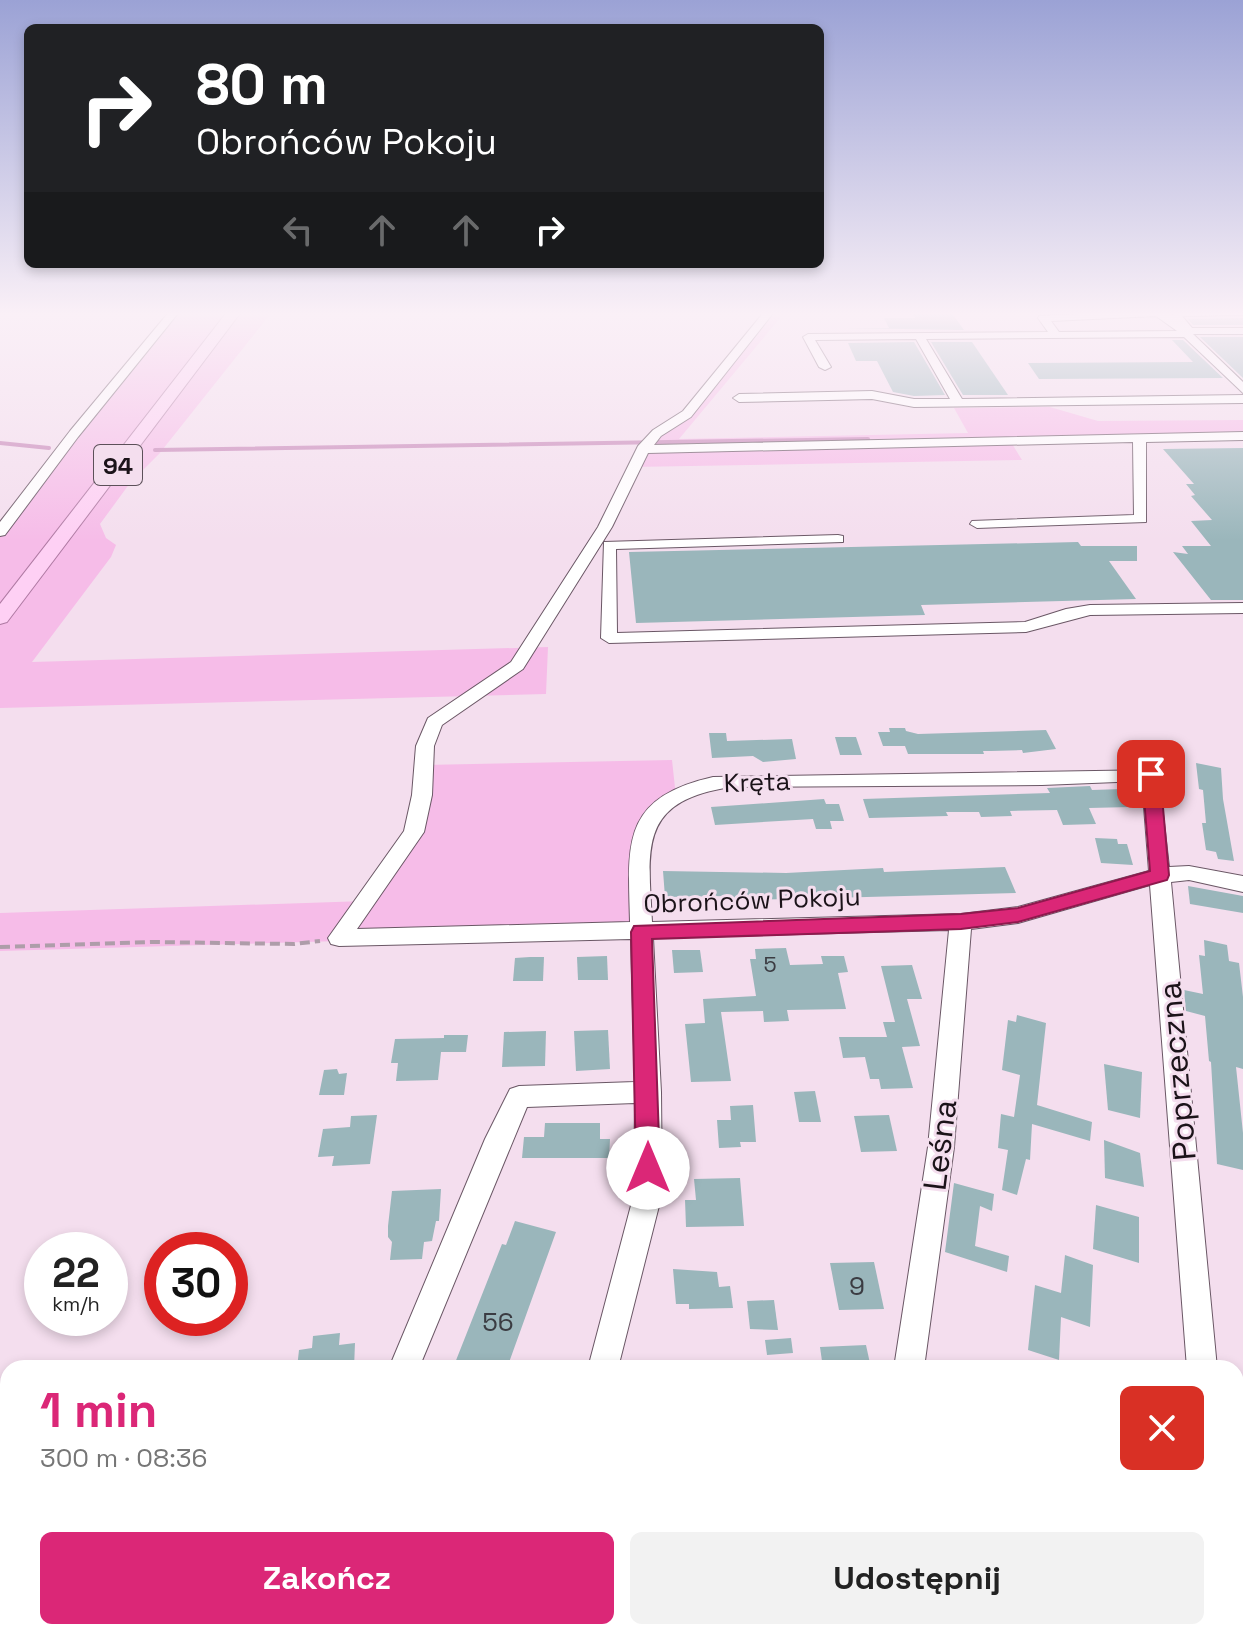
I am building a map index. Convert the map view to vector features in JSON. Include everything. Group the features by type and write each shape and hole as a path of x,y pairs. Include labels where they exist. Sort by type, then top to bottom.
{"main road":[{"name":"94","path":"0,618 175,389"}],"street":[{"path":"0,532 111,389"},
{"path":"339,938 414,832 422,795 425,746 434,722 517,665 605,527 643,449 657,433 687,414 707,389"},
{"path":"950,389 958,403"},
{"path":"739,398 872,395 914,403 1243,399"},
{"path":"643,449 1243,436"},
{"path":"977,524 1141,519 1139,438"},
{"path":"838,539 609,545 609,638 1026,627 1072,612 1090,610 1243,608"},
{"name":"Poprzeczna","path":"1151,774 1201,1360"},
{"name":"Kręta","path":"605,1360 648,1194 648,1092 638,850 646,824 657,808 704,784 1151,774"},
{"name":"Obrońców Pokoju","path":"339,938 961,922 1018,915 1160,875 1189,873 1243,884"},
{"name":"Leśna","path":"910,1360 941,1147 961,922"},
{"path":"407,1360 498,1139 519,1097 648,1092"}],"path":[{"path":"0,947 152,942 294,944 339,938"}],"shaded area":[{"path":"111,389 211,389 159,454 130,483 100,524 106,538 116,545 111,557 32,662 548,647 546,694 0,708 0,532"},
{"path":"707,389 721,389 679,439 968,433 954,408 1050,407 1098,421 1243,420 1243,436 1011,442 1022,460 632,467 643,449 687,414"},
{"path":"672,760 676,797 646,824 641,932 0,951 0,913 365,901 414,832 424,765"}],"building":[{"path":"891,389 941,389 945,395 914,396 893,392"},
{"path":"959,389 1004,389 1008,395 963,395"},
{"path":"1243,448 1243,600 1211,600 1173,552 1188,554 1182,546 1211,546 1191,521 1212,520 1191,496 1195,495 1186,484 1194,484 1163,449"},
{"path":"1078,542 1081,546 1137,546 1137,561 1109,561 1136,599 921,605 925,615 636,623 629,552"},
{"path":"889,728 905,728 918,734 1046,730 1056,749 1023,753 1022,750 983,751 984,754 908,754 905,746 883,746 878,732 890,732"},
{"path":"709,733 726,733 727,741 792,739 796,759 763,762 753,756 712,758"},
{"path":"835,737 856,737 862,755 840,755"},
{"path":"1196,763 1221,768 1234,861 1218,859 1216,852 1206,850 1202,823 1206,823 1203,790 1199,789"},
{"path":"1090,786 1092,790 1122,789 1131,807 1089,808 1096,824 1063,825 1057,810 1010,811 1012,816 981,817 979,812 946,812 948,816 869,818 863,799 1050,793 1047,788"},
{"path":"824,799 826,804 839,804 844,821 830,821 832,829 816,829 813,819 715,825 711,807"},
{"path":"1095,838 1117,839 1118,844 1127,844 1133,865 1101,863"},
{"path":"1005,867 1016,893 729,900 728,896 665,897 663,871 786,873 883,868 884,872"},
{"path":"1188,886 1243,896 1243,913 1190,904"},
{"path":"1204,940 1227,945 1229,961 1239,963 1243,997 1243,1069 1236,1067 1243,1133 1243,1170 1217,1164 1205,1016 1186,1011 1184,990 1203,994 1199,955 1205,956"},
{"path":"786,948 790,965 823,964 821,956 844,956 848,972 838,973 846,1009 787,1010 789,1021 764,1022 763,1011 721,1012 731,1081 691,1082 685,1024 705,1023 703,999 756,996 750,959 756,959 755,949"},
{"path":"672,950 700,950 703,972 674,973"},
{"path":"607,956 608,980 578,980 577,957"},
{"path":"544,957 543,981 513,981 515,958"},
{"path":"912,965 922,999 907,999 920,1046 902,1047 913,1088 881,1089 879,1079 870,1079 865,1057 843,1058 839,1037 887,1037 883,1022 895,1022 881,966"},
{"path":"1017,1015 1046,1023 1037,1105 1092,1122 1090,1141 1032,1124 1030,1160 1026,1159 1017,1195 1002,1190 1008,1150 998,1148 1001,1114 1014,1117 1020,1075 1002,1070 1008,1020 1016,1022"},
{"path":"608,1030 610,1069 576,1071 574,1031"},
{"path":"546,1031 545,1066 502,1067 504,1032"},
{"path":"444,1035 468,1035 466,1052 441,1052 438,1080 396,1081 398,1063 391,1063 395,1039 444,1038"},
{"path":"1104,1064 1142,1072 1140,1118 1108,1110"},
{"path":"337,1069 339,1074 347,1073 344,1095 319,1095 324,1070"},
{"path":"815,1091 821,1122 799,1122 794,1092"},
{"path":"753,1105 756,1142 740,1142 741,1147 719,1148 717,1120 731,1120 730,1106"},
{"path":"377,1115 370,1164 332,1166 334,1156 318,1157 323,1129 350,1127 351,1116"},
{"path":"889,1115 897,1151 861,1152 854,1116"},
{"path":"545,1123 600,1123 600,1139 610,1139 609,1158 522,1158 524,1137 544,1137"},
{"path":"1104,1140 1140,1153 1144,1187 1105,1178"},
{"path":"740,1178 744,1226 686,1227 685,1200 696,1200 694,1179"},
{"path":"954,1183 994,1194 992,1211 980,1206 975,1246 1009,1256 1007,1272 945,1252"},
{"path":"441,1189 439,1221 436,1221 432,1241 424,1242 422,1259 390,1260 392,1242 388,1237 388,1226 392,1191"},
{"path":"1096,1205 1139,1217 1139,1263 1093,1249"},
{"path":"515,1221 556,1232 510,1360 456,1360 502,1244 506,1245"},
{"path":"1065,1255 1093,1265 1090,1327 1061,1317 1059,1360 1028,1350 1035,1285 1061,1293"},
{"path":"874,1262 884,1309 839,1310 830,1263"},
{"path":"673,1269 717,1272 719,1287 730,1286 733,1308 689,1309 689,1304 676,1304"},
{"path":"774,1300 778,1330 750,1329 747,1301"},
{"path":"340,1333 339,1345 355,1343 354,1360 298,1360 299,1350 312,1348 313,1336"},
{"path":"791,1338 793,1353 767,1355 765,1340"},
{"path":"866,1345 869,1360 822,1360 820,1347"}],"waterway":[{"path":"155,450 868,439"},
{"path":"0,443 49,448"}],"route":[{"path":"648,1168 641,932 961,922 1018,915 1160,875 1151,774"}]}
